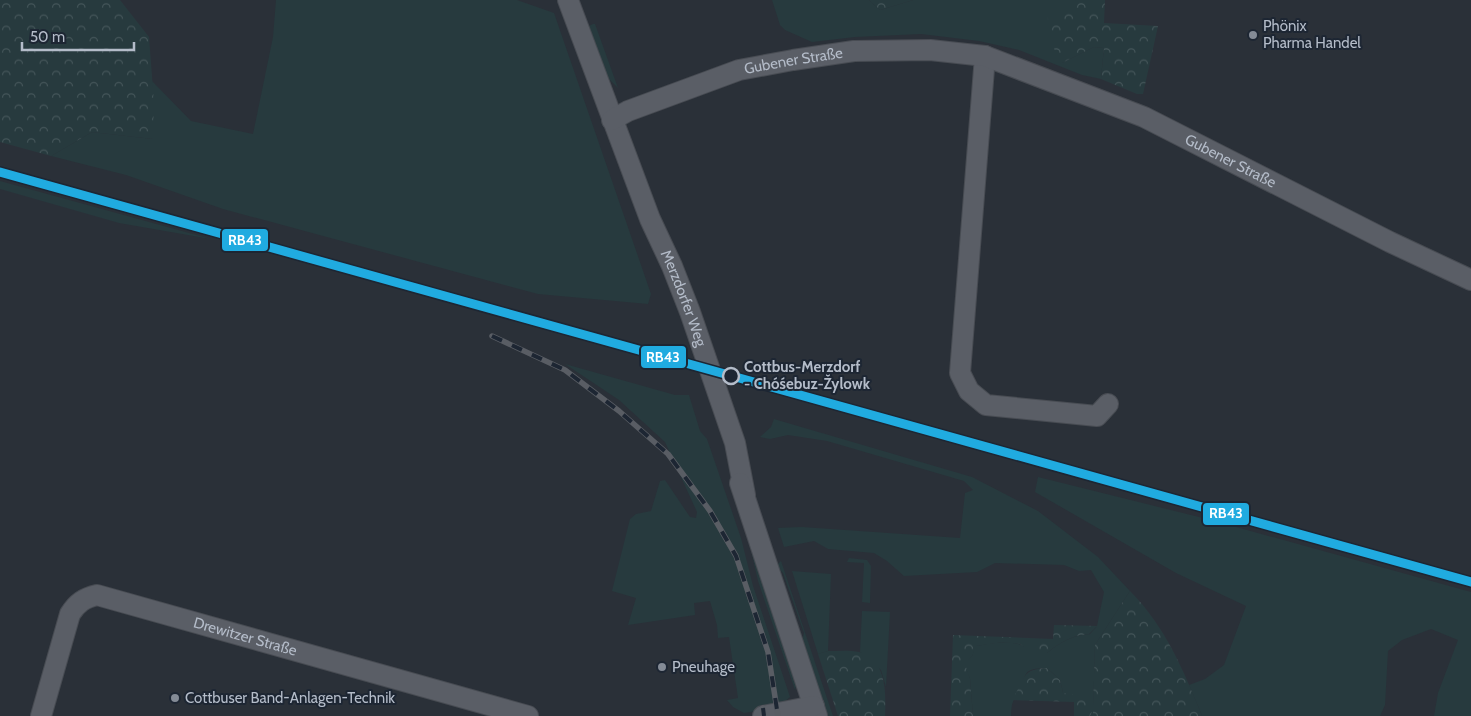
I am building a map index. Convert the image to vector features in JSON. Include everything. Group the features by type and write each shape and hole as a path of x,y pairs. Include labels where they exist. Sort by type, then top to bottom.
{"street":[{"name":"Merzdorfer Weg","path":"568,0 650,219 672,266 736,443 745,495 816,711"},
{"name":"Gubener Straße","path":"612,120 628,111 739,70 793,60 854,51 930,50 985,56 1144,117 1390,242 1471,280"},
{"path":"985,56 960,372 969,391 986,405 1097,416 1108,404"},
{"name":"Drewitzer Straße","path":"41,716 70,614 76,605 85,598 97,595 528,716"},
{"path":"763,716 816,711"}],"green space":[{"path":"0,0 120,0 149,37 154,103 153,139 92,132 51,156 0,142"},
{"path":"276,0 517,0 554,13 651,294 648,304 538,294 223,209 126,175 51,156 92,132 153,139 152,81 191,121 253,134 273,37"},
{"path":"772,0 869,0 880,10 913,0 1076,0 1062,63 1094,47 1104,48 1101,79 1082,75 1019,50 979,41 921,34 855,37 812,42 785,30 780,25"},
{"path":"869,0 913,0 880,10"},
{"path":"1076,0 1105,0 1104,23 1158,26 1143,94 1137,94 1101,79 1104,48 1094,47 1062,63 1047,36 1048,17"},
{"path":"595,24 618,88 608,78 589,26"},
{"path":"0,181 211,239 119,223 0,189"},
{"path":"565,364 675,395 689,395 700,431 707,439 741,538 753,586 790,697 785,701 768,708 744,713 733,707 727,700 738,698 729,637 718,638 717,625 710,601 694,603 695,615 628,625 636,598 612,591 630,519 636,514 651,511 660,481 665,480 690,517 696,518 697,512 665,442 619,400"},
{"path":"774,419 972,477 1038,511 1098,557 1130,591 1095,645 1093,716 1090,716 1093,708 1063,693 1060,680 1047,668 1033,669 1025,675 1013,702 1011,716 973,716 970,679 964,664 972,656 975,646 1010,642 1021,645 1030,651 1047,653 1067,640 1090,634 1097,626 1104,592 1091,570 1079,571 1064,565 995,563 977,572 904,576 887,561 874,553 828,549 814,541 784,547 778,528 802,527 960,538 965,493 973,490 964,481 827,441 788,435 770,439 760,437 771,427"},
{"path":"1038,477 1211,520 1471,592 1471,716 1434,716 1438,693 1458,640 1431,629 1402,640 1388,651 1385,705 1380,716 1202,716 1189,685 1205,679 1224,665 1246,606 1176,573 1035,492"},
{"path":"754,549 797,683 795,690 758,581 751,550"},
{"path":"849,558 867,560 871,566 870,603 862,602 864,563 847,562"},
{"path":"781,561 833,716 825,716 802,641 804,633 783,573 776,566"},
{"path":"792,571 831,574 828,651 818,654"},
{"path":"1130,591 1163,634 1181,666 1202,716 1093,716 1093,710 1090,716 1074,716 1074,702 1011,700 1027,674 1031,671 1047,668 1060,680 1063,693 1085,696 1093,707 1095,645"},
{"path":"862,611 890,612 886,687 881,670 860,652"},
{"path":"1054,625 1097,626 1089,634 1067,640 1047,653 1032,653 1020,644 1003,642 976,646 972,656 965,664 970,679 973,716 950,716 953,635 1053,639"},
{"path":"828,651 859,652 875,662 880,670 885,688 885,716 838,716 818,654"}],"railway":[{"path":"492,336 565,370 619,411 668,454 710,511 736,556 768,652 778,716"},
{"path":"763,708 764,716"}],"transit line":[{"name":"RB43","path":"0,172 1471,582"}],"place":[{"name":"Phönix Pharma Handel","path":"1253,35"},
{"name":"Cottbus-Merzdorf - Chóśebuz-Žylowk","path":"731,376"},
{"name":"Pneuhage","path":"662,667"},
{"name":"Cottbuser Band-Anlagen-Technik","path":"175,698"}]}
